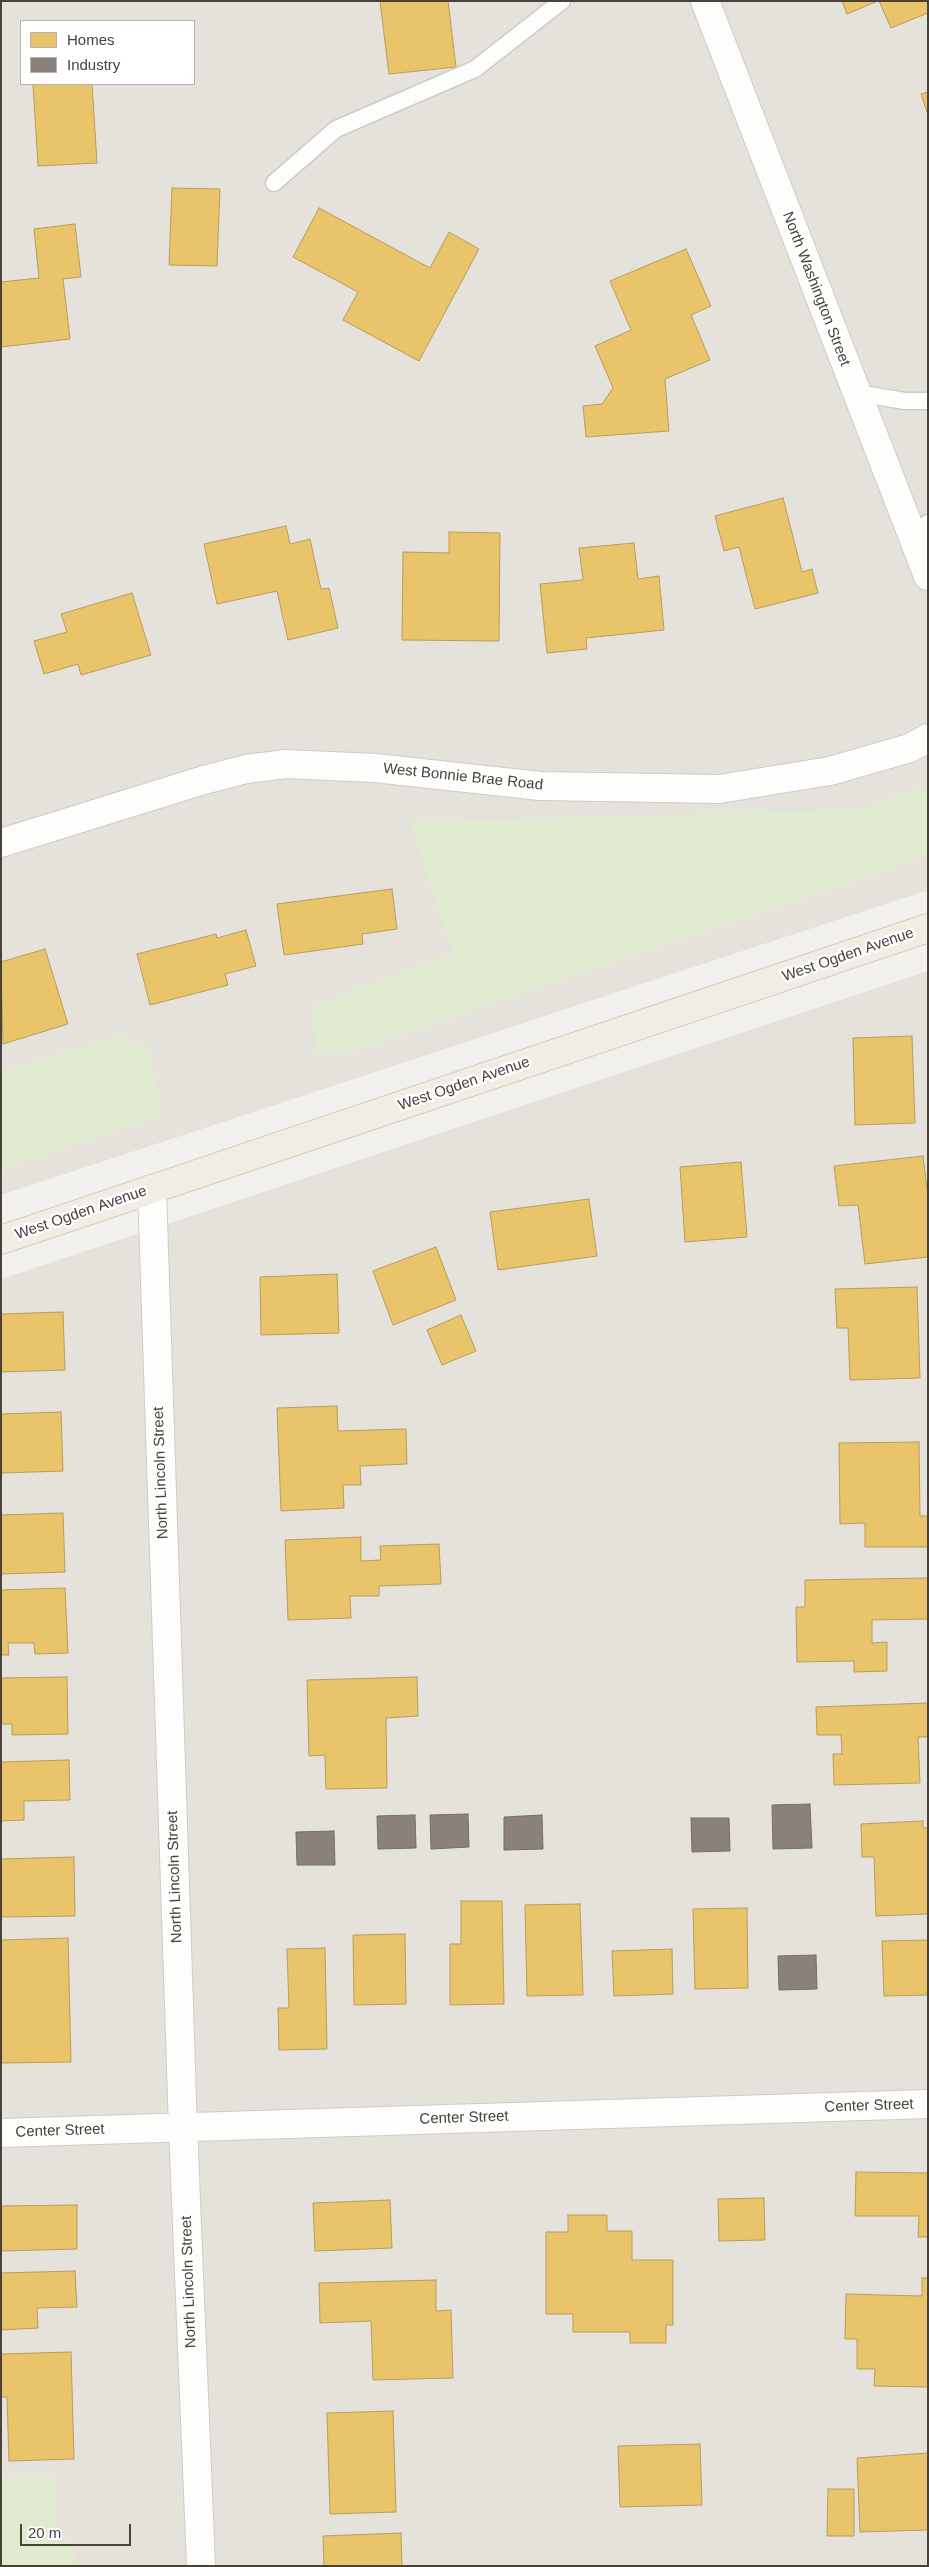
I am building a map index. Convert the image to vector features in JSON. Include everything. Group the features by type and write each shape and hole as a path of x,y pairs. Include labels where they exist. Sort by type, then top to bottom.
{"main road":[{"name":"West Ogden Avenue","path":"1,1240 928,928"}],"street":[{"name":"North Washington Street","path":"705,1 857,393 920,530 928,576"},
{"name":"West Bonnie Brae Road","path":"1,842 204,780 246,769 286,764 375,768 540,786 719,789 830,771 910,748 928,738"},
{"name":"North Lincoln Street","path":"152,1189 183,2127 201,2566"},
{"name":"Center Street","path":"1,2133 928,2104"}],"lane":[{"path":"274,183 336,129 475,69 562,1"},
{"path":"857,393 905,401 928,402"}],"shaded area":[{"path":"1,1 928,1 928,890 1,1195"},
{"path":"928,971 928,2566 1,2566 1,1279"}],"green space":[{"path":"928,785 928,856 342,1055 317,1053 311,1007 453,953 410,822 860,810"},
{"path":"120,1036 149,1050 163,1115 1,1170 1,1071"},
{"path":"54,2477 55,2542 75,2542 76,2566 1,2566 1,2478"}],"building: Homes":[{"path":"380,1 448,1 456,67 389,74"},
{"path":"842,1 878,1 847,14"},
{"path":"879,1 928,1 928,13 891,28"},
{"path":"33,85 92,85 97,163 38,166"},
{"path":"928,92 928,115 921,94"},
{"path":"172,188 220,189 217,266 169,265"},
{"path":"319,208 430,268 449,232 479,249 419,361 343,320 358,292 293,257"},
{"path":"75,224 81,277 63,279 70,339 1,347 1,282 39,278 34,229"},
{"path":"686,249 711,306 691,315 710,360 665,379 669,431 586,437 583,406 602,404 613,388 595,346 631,330 610,281"},
{"path":"783,498 802,572 812,569 818,593 755,609 739,547 724,551 715,516"},
{"path":"286,526 290,544 310,539 321,589 329,588 338,628 288,640 277,591 217,604 204,544"},
{"path":"449,532 500,533 499,641 402,640 403,552 449,553"},
{"path":"634,543 638,579 659,576 664,630 586,638 587,649 547,653 540,584 583,580 579,548"},
{"path":"132,593 151,655 81,675 78,664 44,674 34,641 67,632 61,614"},
{"path":"392,889 397,929 362,934 363,944 284,955 277,904"},
{"path":"246,930 256,966 225,974 228,985 150,1005 137,954 216,934 217,938"},
{"path":"45,949 68,1024 3,1044 1,962"},
{"path":"912,1036 915,1123 855,1125 853,1038"},
{"path":"923,1156 928,1197 928,1257 865,1264 858,1205 839,1206 834,1166"},
{"path":"741,1162 747,1237 685,1242 680,1167"},
{"path":"589,1199 597,1256 498,1270 490,1212"},
{"path":"436,1247 456,1300 393,1325 373,1271"},
{"path":"337,1274 339,1333 261,1335 260,1277"},
{"path":"917,1287 920,1378 850,1380 848,1328 837,1328 835,1289"},
{"path":"63,1312 65,1370 1,1372 1,1314"},
{"path":"461,1315 476,1351 442,1365 427,1330"},
{"path":"337,1406 338,1431 406,1429 407,1464 360,1466 361,1485 343,1485 344,1508 281,1511 277,1408"},
{"path":"61,1412 63,1471 1,1473 1,1414"},
{"path":"919,1442 920,1516 928,1516 928,1547 865,1547 865,1523 840,1524 839,1443"},
{"path":"63,1513 65,1572 1,1574 1,1515"},
{"path":"361,1537 361,1561 381,1560 380,1546 439,1544 441,1584 379,1586 379,1596 350,1596 351,1618 288,1620 285,1540"},
{"path":"928,1578 928,1619 872,1620 872,1643 887,1642 887,1671 854,1672 854,1661 797,1662 796,1607 805,1607 805,1580"},
{"path":"65,1588 68,1653 35,1654 34,1643 8,1643 9,1655 1,1655 1,1590"},
{"path":"67,1677 68,1734 12,1735 12,1724 1,1724 1,1678"},
{"path":"417,1677 418,1716 386,1718 387,1788 326,1789 325,1755 309,1756 307,1680"},
{"path":"928,1703 928,1737 918,1737 920,1783 834,1785 833,1754 842,1754 841,1735 817,1735 816,1707"},
{"path":"69,1760 70,1800 24,1801 24,1820 1,1821 1,1762"},
{"path":"923,1821 923,1828 928,1828 928,1914 876,1916 874,1857 862,1857 861,1824"},
{"path":"74,1857 75,1916 1,1917 1,1859"},
{"path":"461,1901 502,1901 504,2004 450,2005 450,1944 461,1944"},
{"path":"580,1904 583,1995 527,1996 525,1905"},
{"path":"747,1908 748,1988 695,1989 693,1909"},
{"path":"405,1934 406,2004 354,2005 353,1935"},
{"path":"68,1938 71,2062 1,2063 1,1940"},
{"path":"928,1940 928,1995 884,1996 882,1941"},
{"path":"325,1948 327,2049 279,2050 278,2008 289,2008 287,1949"},
{"path":"672,1949 673,1994 614,1996 612,1951"},
{"path":"856,2172 928,2173 928,2237 918,2237 919,2216 855,2216"},
{"path":"764,2198 765,2240 719,2241 718,2199"},
{"path":"390,2200 392,2248 315,2251 313,2203"},
{"path":"77,2205 77,2249 1,2251 1,2206"},
{"path":"568,2215 607,2215 607,2231 632,2231 632,2260 673,2260 673,2325 666,2325 666,2343 630,2343 630,2332 573,2332 573,2314 546,2314 546,2232 568,2232"},
{"path":"75,2271 77,2307 37,2308 38,2328 1,2330 1,2273"},
{"path":"922,2278 928,2278 928,2387 874,2386 875,2369 857,2369 857,2339 845,2339 846,2294 922,2296"},
{"path":"436,2280 436,2311 451,2310 453,2378 373,2380 371,2321 320,2323 319,2283"},
{"path":"71,2352 74,2459 9,2461 7,2397 1,2397 1,2354"},
{"path":"393,2411 396,2512 330,2514 327,2413"},
{"path":"700,2444 702,2505 620,2507 618,2446"},
{"path":"928,2453 928,2530 860,2532 857,2458"},
{"path":"828,2489 854,2489 854,2536 827,2536"},
{"path":"401,2533 402,2566 324,2566 323,2536"}],"building: Industry":[{"path":"810,1804 812,1848 773,1849 772,1805"},
{"path":"468,1814 469,1847 431,1849 430,1815"},
{"path":"415,1815 416,1848 378,1849 377,1816"},
{"path":"542,1815 543,1849 504,1850 504,1817"},
{"path":"691,1818 729,1818 730,1851 692,1852"},
{"path":"334,1831 335,1865 297,1865 296,1832"},
{"path":"816,1955 817,1989 779,1990 778,1956"}]}
